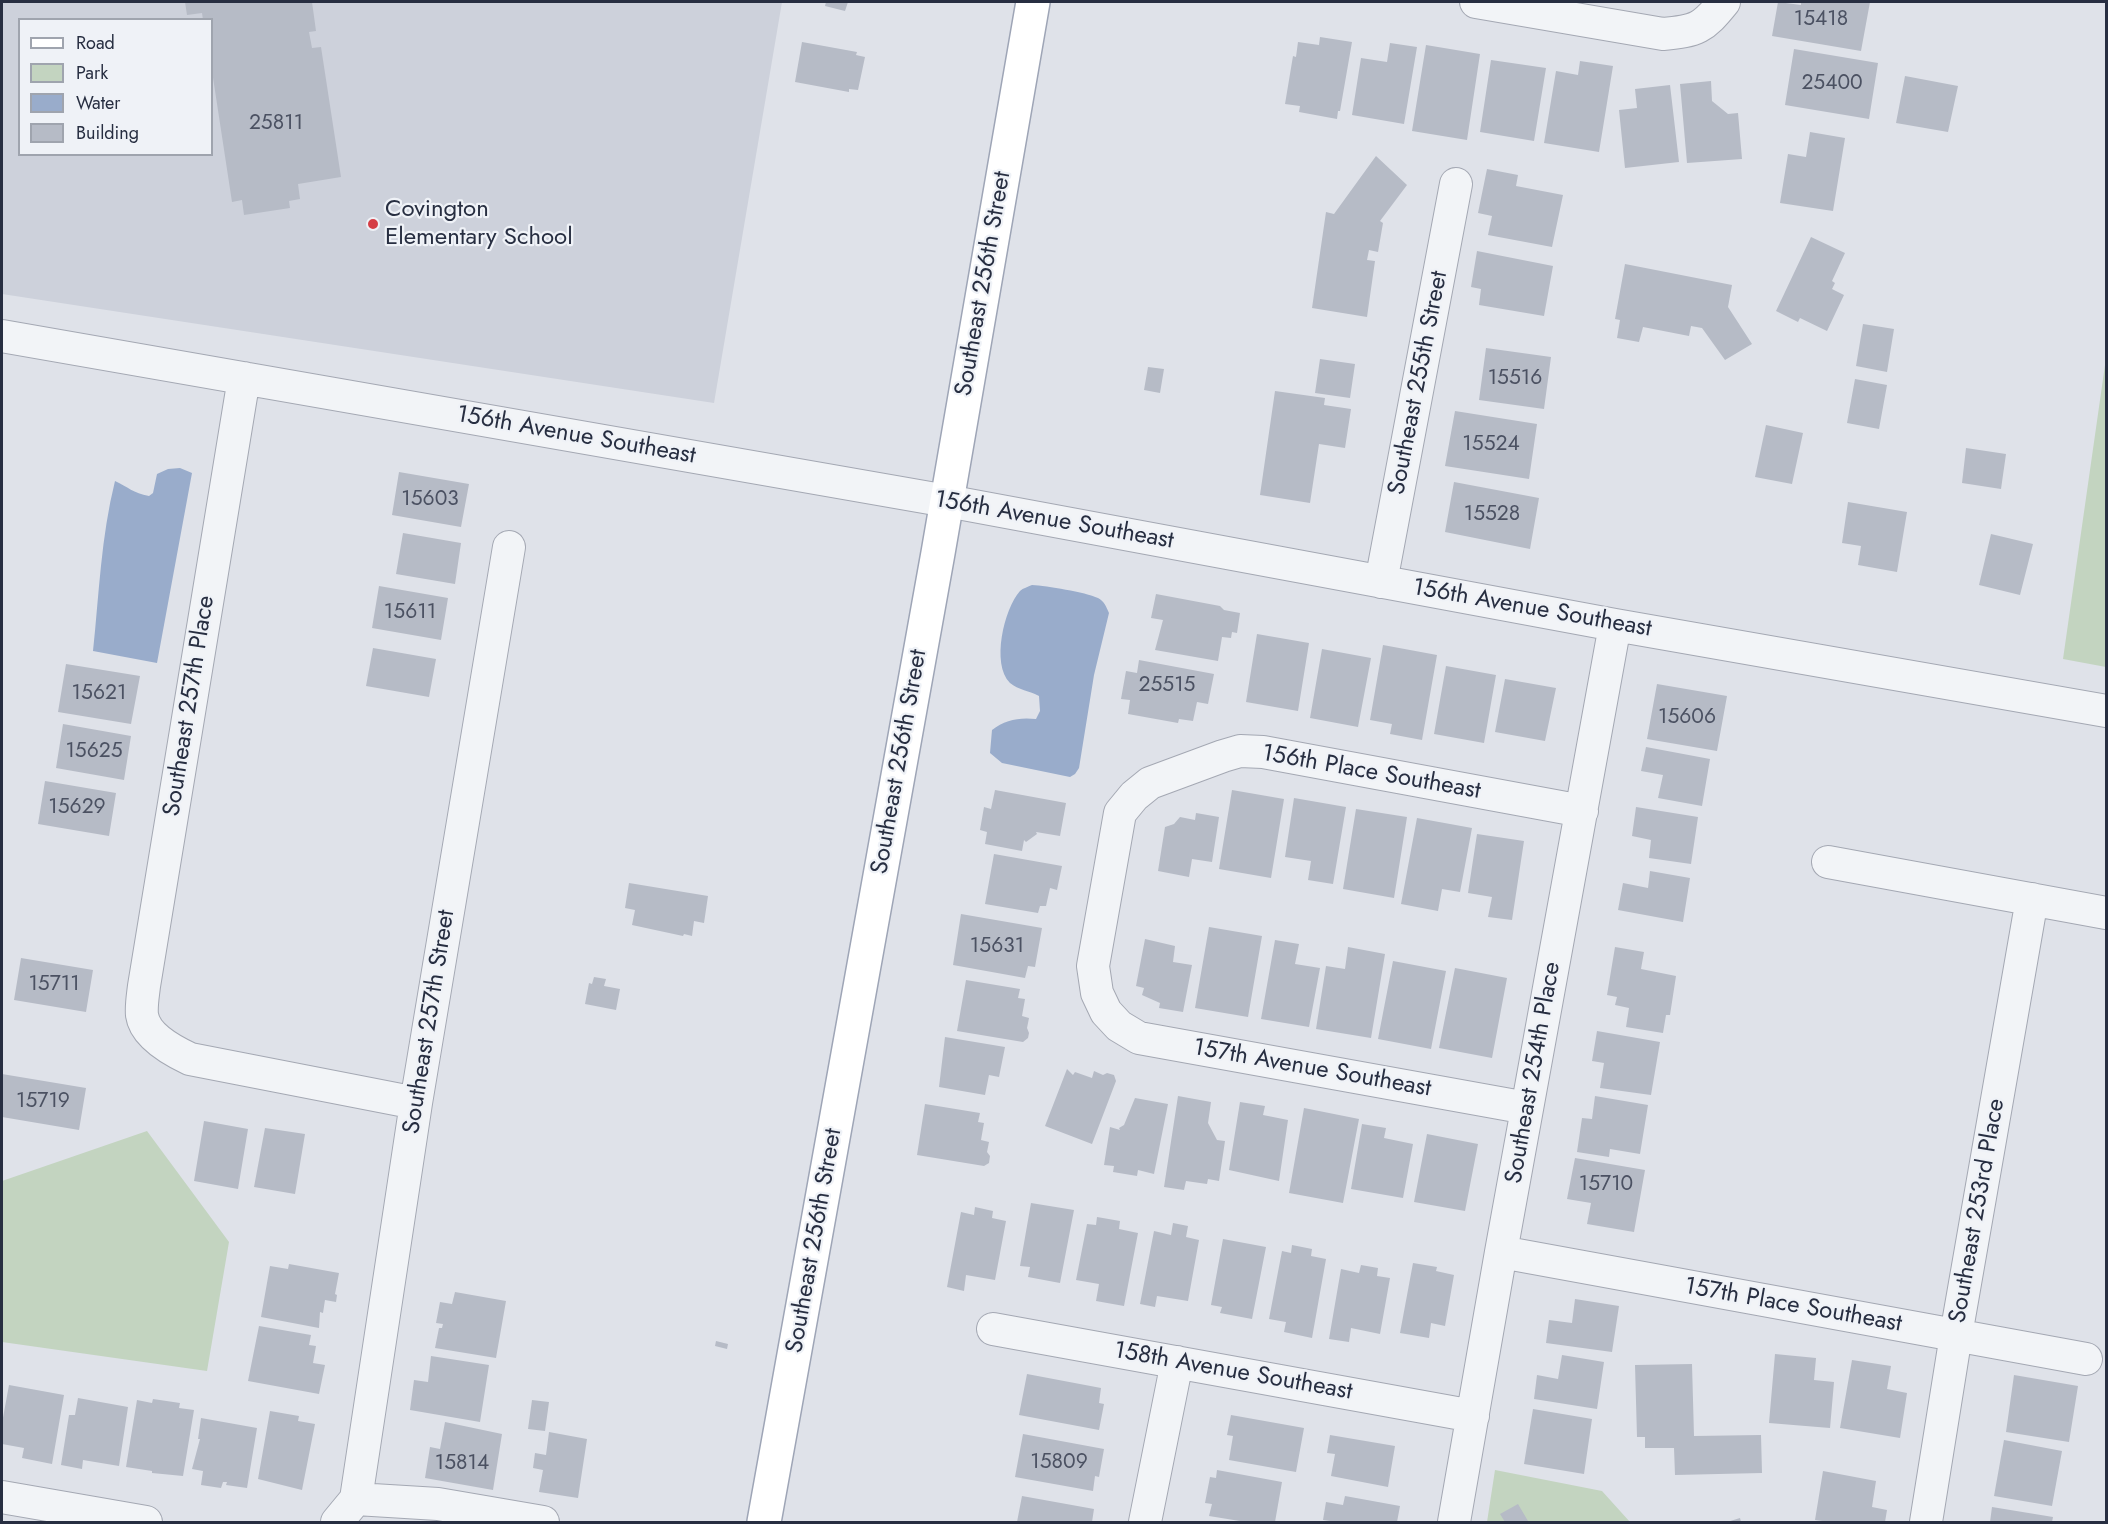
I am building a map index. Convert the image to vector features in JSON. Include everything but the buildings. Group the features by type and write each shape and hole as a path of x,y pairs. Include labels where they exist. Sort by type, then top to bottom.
{"main road":[{"name":"Southeast 256th Street","path":"764,1522 947,501 1033,2"}],"street":[{"path":"1476,2 1663,34 1690,32 1716,11"},
{"name":"Southeast 255th Street","path":"1381,582 1456,184"},
{"name":"156th Avenue Southeast","path":"2,336 947,501 1615,625 2106,711"},
{"name":"Southeast 257th Place","path":"244,378 144,986 142,1016 151,1032 167,1048 190,1059 416,1103"},
{"name":"Southeast 257th Street","path":"346,1511 509,547"},
{"name":"Southeast 254th Place","path":"1455,1522 1501,1252 1615,625"},
{"name":"156th Place Southeast","path":"1106,1012 1097,993 1093,966 1120,813 1134,796 1150,783 1223,756 1240,752 1263,752 1582,811"},
{"path":"1828,862 2106,913"},
{"name":"Southeast 253rd Place","path":"1926,1522 2032,899"},
{"name":"157th Avenue Southeast","path":"1106,1012 1119,1026 1139,1038 1527,1108"},
{"name":"157th Place Southeast","path":"1501,1252 2086,1359"},
{"name":"158th Avenue Southeast","path":"993,1329 1473,1416"},
{"path":"1145,1522 1176,1362"},
{"path":"2,1497 146,1522"},
{"path":"346,1511 438,1504 543,1522"}],"shaded area":[{"name":"Covington Elementary School","path":"2,2 782,2 714,403 2,294"}],"green space":[{"path":"2106,358 2106,667 2063,659"},
{"path":"147,1131 229,1242 207,1371 2,1342 2,1181"},
{"path":"1495,1470 1602,1491 1630,1522 1487,1522"}],"water":[{"path":"180,468 192,473 157,663 93,651 103,544 115,481 135,492 149,496 153,493 157,474 168,469"},
{"path":"1032,585 1098,598 1109,613 1094,675 1079,768 1070,777 1002,763 990,753 992,730 1013,720 1036,719 1040,711 1039,696 1010,683 1001,663 1002,637 1009,610 1020,591"}],"place":[{"name":"Covington Elementary School","path":"373,224"}]}
